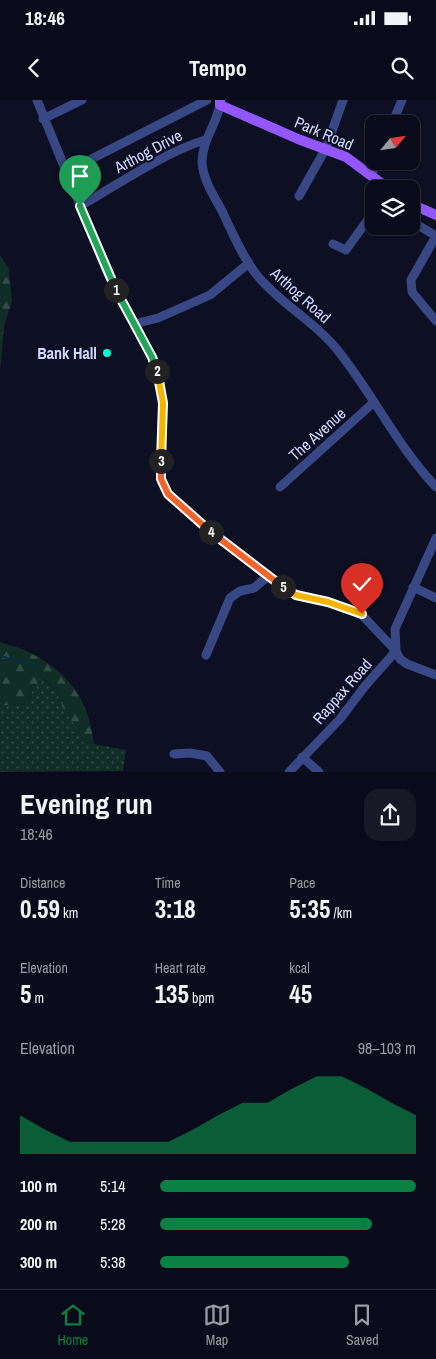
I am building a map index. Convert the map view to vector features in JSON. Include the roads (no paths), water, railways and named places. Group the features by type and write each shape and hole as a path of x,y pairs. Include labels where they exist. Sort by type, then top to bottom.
{"main road":[{"name":"Park Road","path":"220,103 346,156 379,180"},
{"path":"420,208 436,215"}],"street":[{"path":"37,100 43,119 107,272 152,357 160,380 163,403 161,479 168,494 237,553 296,595 328,602 362,614 396,651 400,659 407,664 436,675"},
{"path":"43,119 82,100"},
{"path":"66,172 207,100"},
{"path":"299,196 326,148 343,100"},
{"path":"396,115 402,100"},
{"name":"Arthog Road","path":"220,103 215,122 205,140 202,163 205,178 249,263 276,294 331,342 401,445 436,487"},
{"name":"Arthog Drive","path":"80,206 140,172 205,140"},
{"path":"372,174 374,170"},
{"path":"333,244 346,250 365,224"},
{"path":"420,226 436,236 411,280 412,292 436,321"},
{"path":"134,324 165,315 210,294 249,263"},
{"name":"The Avenue","path":"280,487 373,403"},
{"path":"396,651 395,629 436,538"},
{"path":"206,656 230,598 240,591 254,588 268,576"},
{"path":"414,588 436,598"},
{"name":"Rappax Road","path":"289,772 340,719 365,686 396,651"},
{"path":"174,754 207,756 220,772"},
{"path":"302,757 319,772"}],"waterway":[{"path":"0,656 39,666"}],"place":[{"name":"Bank Hall","path":"107,353"}]}
